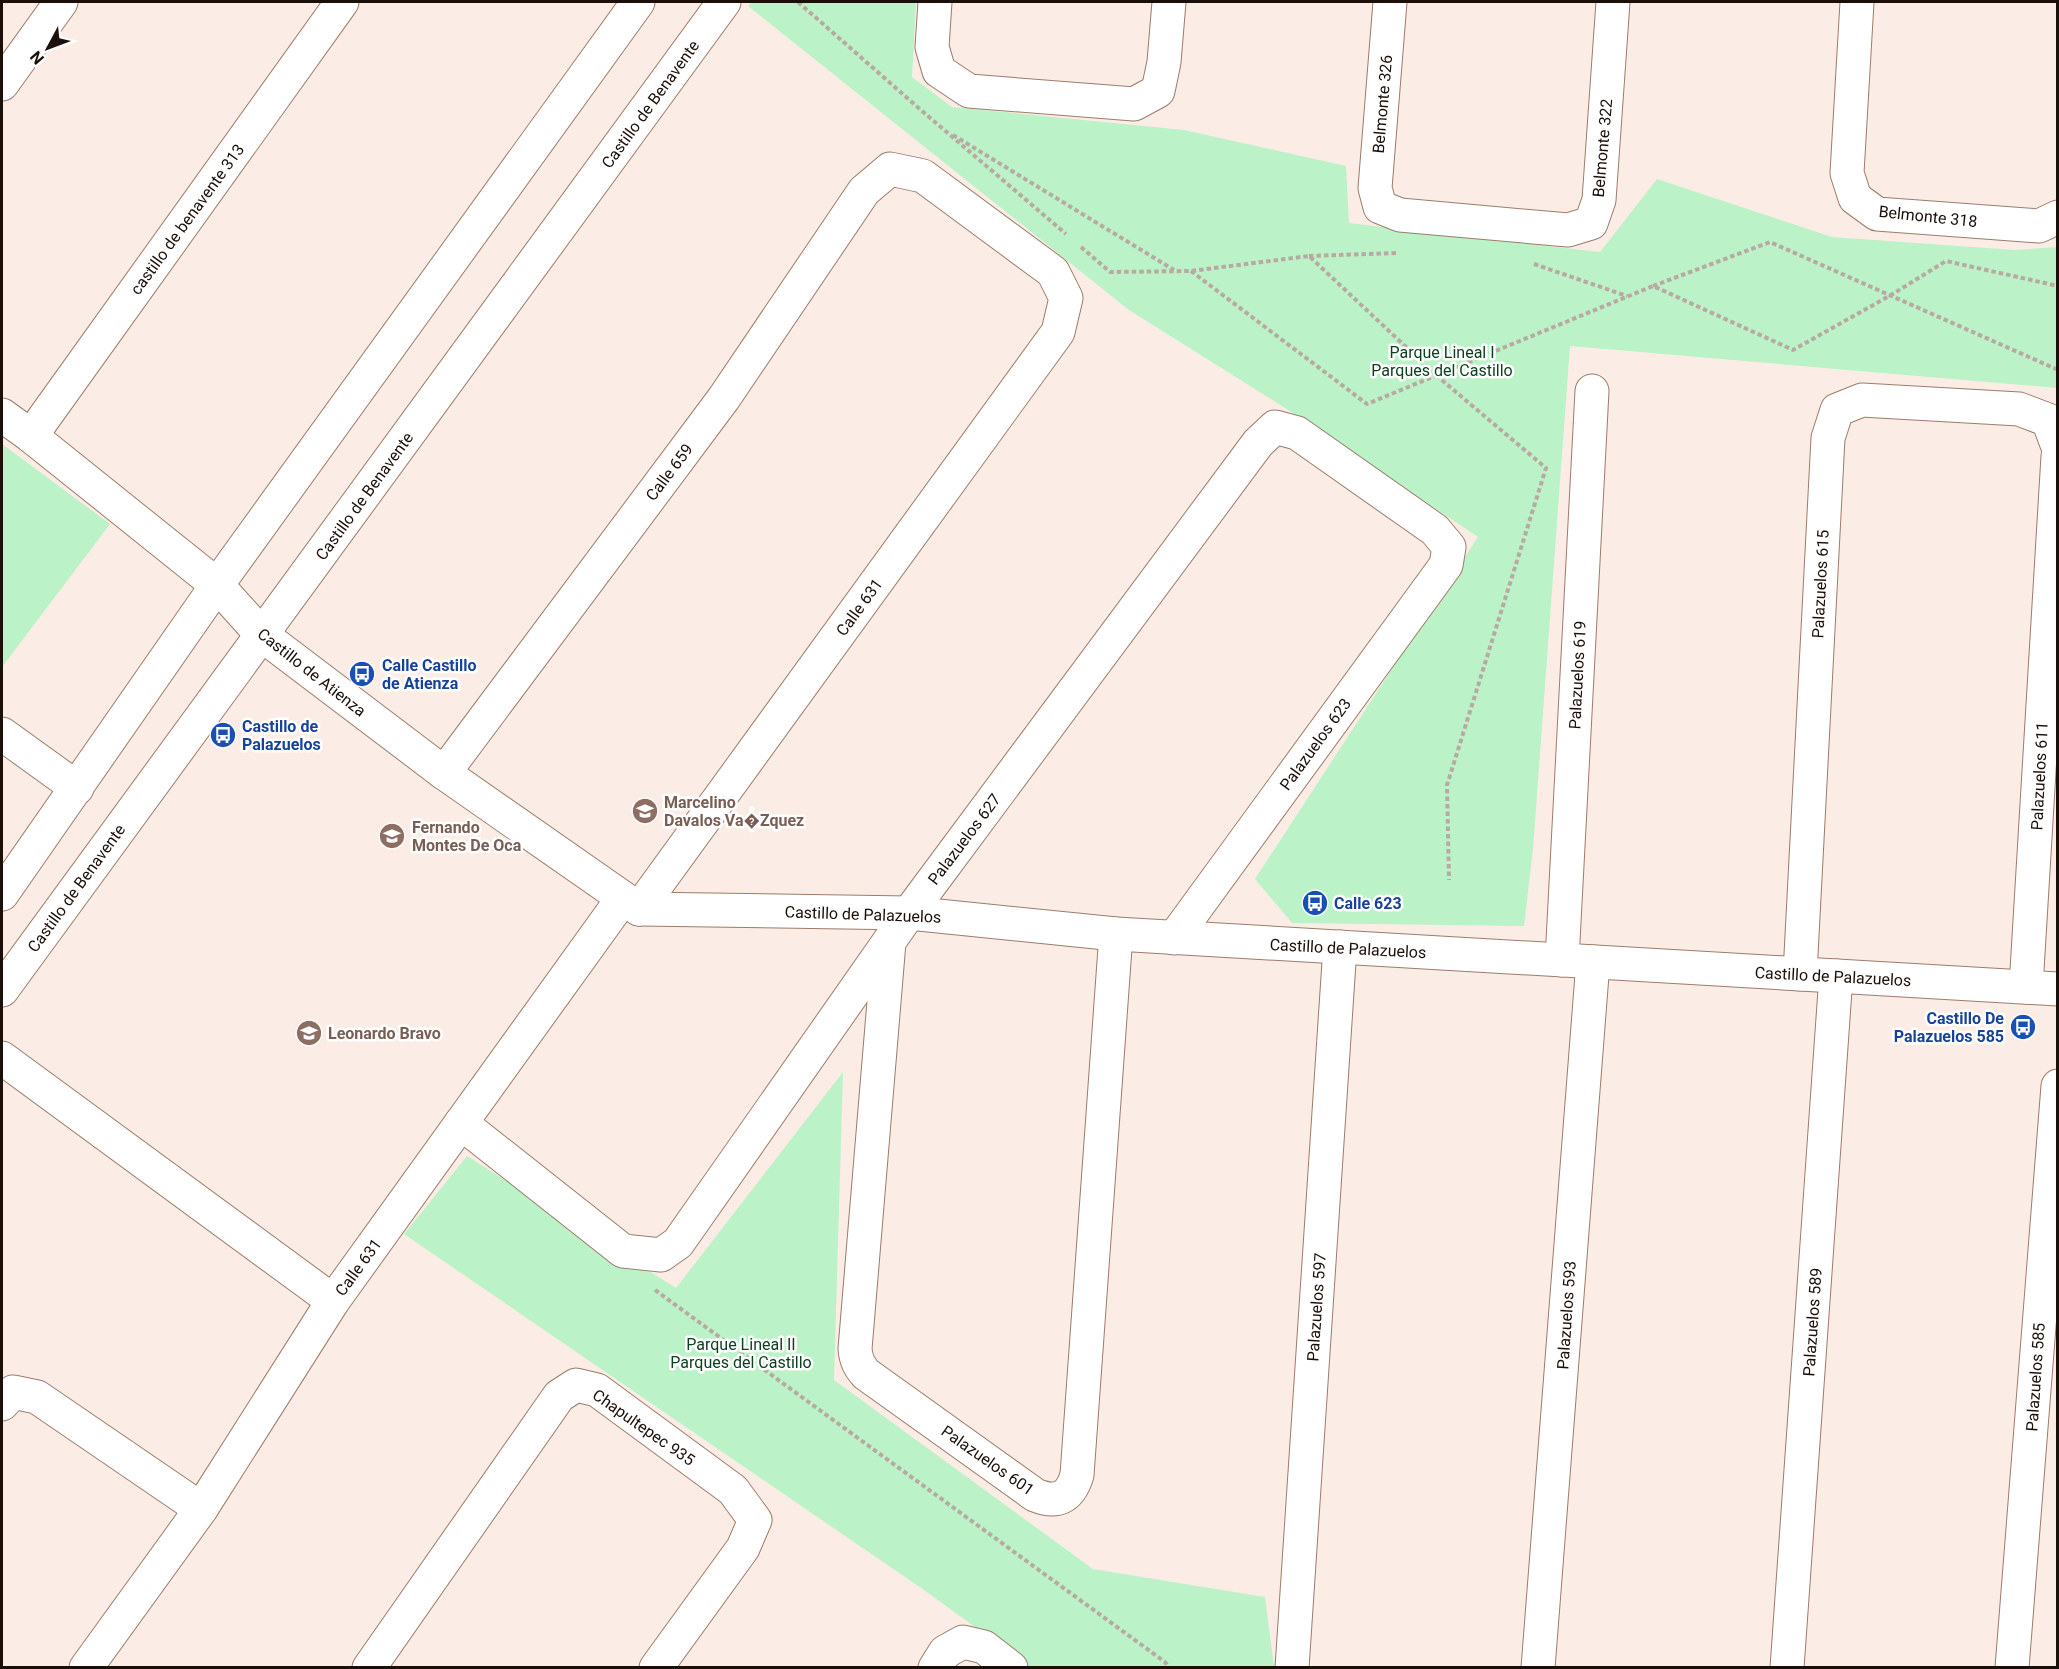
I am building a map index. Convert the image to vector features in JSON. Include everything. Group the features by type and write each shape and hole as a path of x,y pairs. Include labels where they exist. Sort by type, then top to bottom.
{"street":[{"path":"2,84 61,2"},
{"name":"castillo de benavente 313","path":"31,436 342,2"},
{"path":"2,894 217,585 638,2"},
{"name":"Castillo de Benavente","path":"2,990 724,2"},
{"path":"935,2 932,47 939,71 969,91 1134,104 1158,91 1164,62 1169,2"},
{"name":"Belmonte 326","path":"1380,207 1375,188 1390,2"},
{"name":"Belmonte 322","path":"1380,207 1400,215 1568,230 1591,223 1599,200 1613,2"},
{"name":"Belmonte 318","path":"1857,2 1847,173 1855,198 1877,214 2039,226 2058,217"},
{"name":"Calle 631","path":"2,1058 333,1301 461,1123 631,904 1058,332 1066,298 1053,272 923,176 890,169"},
{"name":"Calle 659","path":"444,773 724,398 864,191 890,169"},
{"name":"Palazuelos 619","path":"1577,961 1592,391"},
{"name":"Palazuelos 615","path":"1800,974 1828,438 1837,410 1862,400 2019,410 2053,433"},
{"name":"Castillo de Atienza","path":"2,415 217,585 262,635 444,773 631,904"},
{"name":"Palazuelos 623","path":"1174,938 1446,565 1449,547 1435,530 1297,433 1275,427"},
{"name":"Palazuelos 627","path":"461,1123 623,1251 662,1255 678,1243 909,913 1258,443 1275,427"},
{"name":"Palazuelos 611","path":"2042,988 2058,456"},
{"path":"2,734 77,788"},
{"name":"Castillo de Palazuelos","path":"631,904 909,913 1174,938 2042,988"},
{"name":"Palazuelos 601","path":"889,942 856,1359 866,1374 1035,1495 1048,1500 1062,1497 1073,1488 1077,1475 1116,934"},
{"name":"Palazuelos 597","path":"1292,1668 1340,947"},
{"name":"Palazuelos 593","path":"1538,1668 1577,961"},
{"name":"Palazuelos 589","path":"1787,1668 1836,976"},
{"name":"Palazuelos 585","path":"2012,1668 2058,1086"},
{"path":"86,1668 201,1509 333,1301"},
{"name":"Chapultepec 935","path":"369,1668 559,1396 576,1385 597,1390 733,1490 754,1520 743,1548 656,1668"},
{"path":"7,1398 37,1397 201,1509"},
{"path":"934,1668 945,1652 963,1641 984,1647 1011,1668"}],"path":[{"path":"798,2 942,129 1110,272 1191,271 1309,256 1399,253"},
{"path":"942,129 1175,271"},
{"path":"1191,271 1367,404 1627,296 1770,242 2055,369 2058,368"},
{"path":"1309,256 1437,376 1546,468 1447,784 1449,880"},
{"path":"1653,286 1793,350 1946,261 2058,286"},
{"path":"1532,264 1627,296"},
{"path":"646,1284 1165,1662 1169,1668"}],"green space":[{"name":"Parque Lineal I Parques del Castillo","path":"752,2 916,2 912,77 952,107 1184,130 1346,166 1349,223 1600,252 1657,179 1832,237 2015,250 2057,247 2057,388 1570,346 1533,849 1524,926 1292,923 1255,879 1478,537 1285,408 1129,310 748,6"},
{"path":"2,444 110,524 2,667"},
{"name":"Parque Lineal II Parques del Castillo","path":"843,1072 834,1380 1093,1569 1265,1597 1274,1667 1030,1667 924,1590 404,1234 467,1156 676,1288"}],"place":[{"name":"Calle Castillo de Atienza","path":"362,674"},
{"name":"Castillo de Palazuelos","path":"223,735"},
{"name":"Marcelino Davalos Va�Zquez","path":"645,811"},
{"name":"Fernando Montes De Oca","path":"392,836"},
{"name":"Calle 623","path":"1315,903"},
{"name":"Castillo De Palazuelos 585","path":"2023,1027"},
{"name":"Leonardo Bravo","path":"309,1033"}]}
